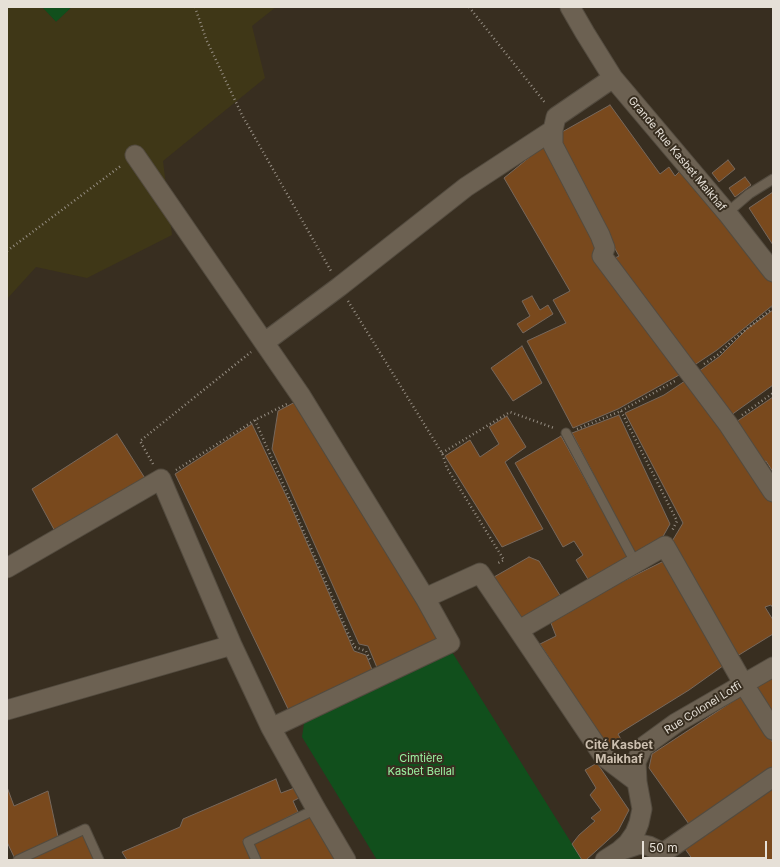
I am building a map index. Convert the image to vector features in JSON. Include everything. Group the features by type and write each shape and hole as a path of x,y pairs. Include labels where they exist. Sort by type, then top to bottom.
{"street":[{"name":"Grande Rue Kasbet Maikhaf","path":"570,7 613,78 727,213 773,272"},
{"path":"265,342 340,287 466,187 613,78"},
{"path":"554,123 553,145 600,235 605,248 602,256 728,424 773,492"},
{"path":"135,155 301,396 425,598 450,643 271,728"},
{"path":"7,568 161,479 232,645 271,728 346,860"},
{"path":"519,630 665,546 743,683 773,730"},
{"path":"425,598 480,573 604,757 637,782"},
{"path":"7,710 232,645"},
{"name":"Rue Colonel Lotfi","path":"612,855 628,843 635,833 639,823 642,809 637,782 636,762 643,747 676,723 773,667"},
{"path":"665,856 773,777"},
{"path":"642,809 645,826 650,837 665,856"},
{"path":"612,855 640,844 649,846 665,856"}],"lane":[{"path":"727,213 749,194 773,179"},
{"path":"566,433 635,562"},
{"path":"256,860 248,842 316,809"},
{"path":"18,860 85,829 99,860"}],"path":[{"path":"195,7 206,39 242,115 340,287 442,453 447,468 504,560 480,573"},
{"path":"469,7 554,123"},
{"path":"7,251 135,155"},
{"path":"265,342 140,441 161,479 256,420 301,396"},
{"path":"728,424 773,394"},
{"path":"621,411 677,521 665,546"},
{"path":"442,453 510,412 566,433"},
{"path":"256,420 352,642 355,647 366,651 377,678"}],"green space":[{"path":"42,7 72,7 56,22"},
{"name":"Cimtière Kasbet Bellal","path":"452,652 582,860 377,860 302,737 305,717"}],"sand":[{"path":"7,7 42,7 56,22 72,7 276,7 252,26 265,78 163,161 172,235 87,278 36,267 7,299"}],"building":[{"path":"610,105 660,174 669,167 675,176 681,170 697,178 773,282 773,305 717,350 690,368 611,260 619,256 558,145 562,132"},
{"path":"547,143 599,244 681,374 618,409 573,428 527,341 566,323 553,300 570,291 504,178"},
{"path":"728,160 735,169 719,182 712,173"},
{"path":"745,177 751,185 735,197 729,188"},
{"path":"773,192 773,245 749,208"},
{"path":"532,296 540,310 548,305 553,314 523,333 517,324 530,316 522,301"},
{"path":"773,310 773,385 727,418 695,374 720,356 747,329"},
{"path":"522,346 542,383 513,401 491,368"},
{"path":"688,379 773,499 773,608 771,605 765,607 773,620 773,634 734,658 671,543 683,523 625,413 664,395"},
{"path":"773,397 773,472 766,461 760,464 733,424"},
{"path":"299,400 442,641 378,670 368,646 359,644 272,449 278,411"},
{"path":"619,415 670,524 661,540 634,553 572,433"},
{"path":"507,416 526,447 505,462 543,529 502,547 445,456 470,440 480,457 499,444 489,427"},
{"path":"252,424 290,504 354,651 366,655 373,672 289,711 175,474"},
{"path":"117,434 148,483 57,535 32,489"},
{"path":"561,436 630,560 591,584 576,560 583,555 574,541 563,547 515,463"},
{"path":"529,557 539,561 561,597 520,621 494,577"},
{"path":"668,559 727,663 689,690 618,734 623,743 610,751 540,644 556,636 549,618"},
{"path":"773,674 773,717 752,686"},
{"path":"741,696 773,743 773,769 691,827 649,768 652,754"},
{"path":"597,763 629,810 618,831 586,860 582,860 572,844 579,835 595,821 591,818 601,810 590,795 596,788 585,770"},
{"path":"276,779 281,793 297,787 301,797 293,801 298,812 243,840 252,860 127,860 122,852 180,827 183,819"},
{"path":"773,785 773,860 693,860 683,846"},
{"path":"7,787 14,806 48,791 58,837 15,859 7,842"},
{"path":"312,814 335,860 260,860 252,844"},
{"path":"83,834 95,860 28,860"}],"district":[{"name":"Cité Kasbet Maikhaf","path":"619,752"}]}
